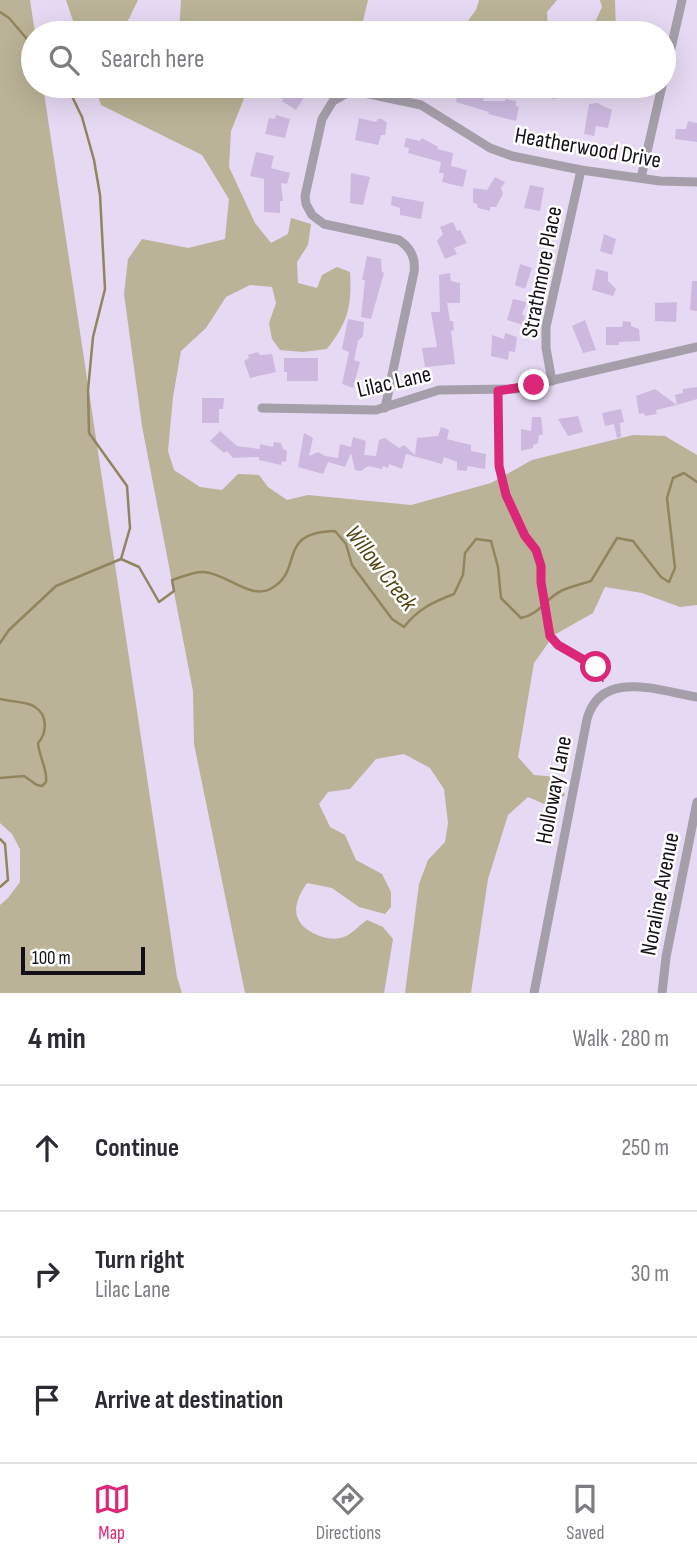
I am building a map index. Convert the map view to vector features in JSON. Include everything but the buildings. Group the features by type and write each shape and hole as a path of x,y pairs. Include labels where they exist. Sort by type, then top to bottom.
{"street":[{"path":"676,26 682,0"},
{"name":"Heatherwood Drive","path":"338,98 328,106 322,119 305,196 309,211 315,219 324,224 399,240 409,248 414,260 414,272 385,408"},
{"name":"Heatherwood Drive","path":"391,98 412,102 501,153 581,170 660,181 697,182"},
{"path":"641,178 659,98"},
{"name":"Strathmore Place","path":"552,381 546,348 546,327 581,170"},
{"name":"Lilac Lane","path":"262,408 365,412 448,389 515,389 697,347"},
{"path":"607,690 624,686 697,697"},
{"name":"Holloway Lane","path":"534,993 587,719 594,701 607,690"},
{"name":"Noraline Avenue","path":"662,993 666,957 697,802"}],"path":[{"path":"498,391 499,466 506,495 525,536 536,550 550,636 558,645 596,667 607,690"}],"shaded area":[{"path":"0,0 30,0 33,21 21,21 21,98 45,98 177,977 182,993 0,993 0,905 20,882 20,849 12,834 0,823"},
{"path":"66,0 138,0 128,21 73,21"},
{"path":"181,0 368,0 363,21 180,21"},
{"path":"479,0 557,0 547,12 547,21 468,21"},
{"path":"600,0 615,0 616,21 596,21 602,7"},
{"path":"99,98 244,98 231,131 229,167 255,223 271,243 288,234 291,218 311,224 308,245 297,262 298,283 317,288 322,275 337,267 350,272 347,313 340,330 327,349 303,352 280,350 272,339 269,323 276,303 272,287 250,285 226,297 206,328 181,351 168,451 174,470 200,487 222,490 238,474 259,475 268,487 287,500 308,495 411,505 491,483 532,460 633,435 665,436 697,455 697,605 680,607 642,593 605,587 593,613 554,635 534,663 518,757 534,775 557,777 565,795 551,807 528,797 508,815 488,879 471,993 405,993 419,884 428,860 445,842 448,823 444,789 430,768 404,754 376,759 350,789 328,792 319,804 330,827 345,835 356,860 382,874 391,892 391,907 385,914 359,907 332,888 307,883 299,897 296,910 305,928 326,938 344,937 367,920 383,927 393,939 384,993 245,993 194,744 193,691 142,426 124,294 128,259 142,239 188,248 225,239 229,199 202,155 101,105"}],"waterway":[{"path":"0,12 21,32"},
{"path":"73,98 82,117 100,195 105,289 93,337 88,390 89,433 127,486 130,528 121,559"},
{"name":"Willow Creek","path":"0,643 9,630 56,586 121,559 139,567 159,602 174,591 172,580 200,572 212,574 247,589 264,591 281,580 287,572 293,553 305,538 317,533 335,531 346,544 352,565 392,619 404,627 426,607 454,594 463,575 465,553 476,539 491,541 498,567 501,598 521,618 533,613 563,590 591,581 617,538 633,541 661,577 669,582 675,568 667,498 673,478 684,473 697,482"},
{"name":"Willow Creek","path":"0,699 32,705 42,715 44,729 38,743 46,782 42,786 24,776 0,778"},
{"name":"Willow Creek","path":"0,839 5,844 8,880 0,887"}],"route":[{"path":"534,385 498,391 499,466 506,495 525,536 536,550 541,566 550,636 558,645 596,667"}]}
